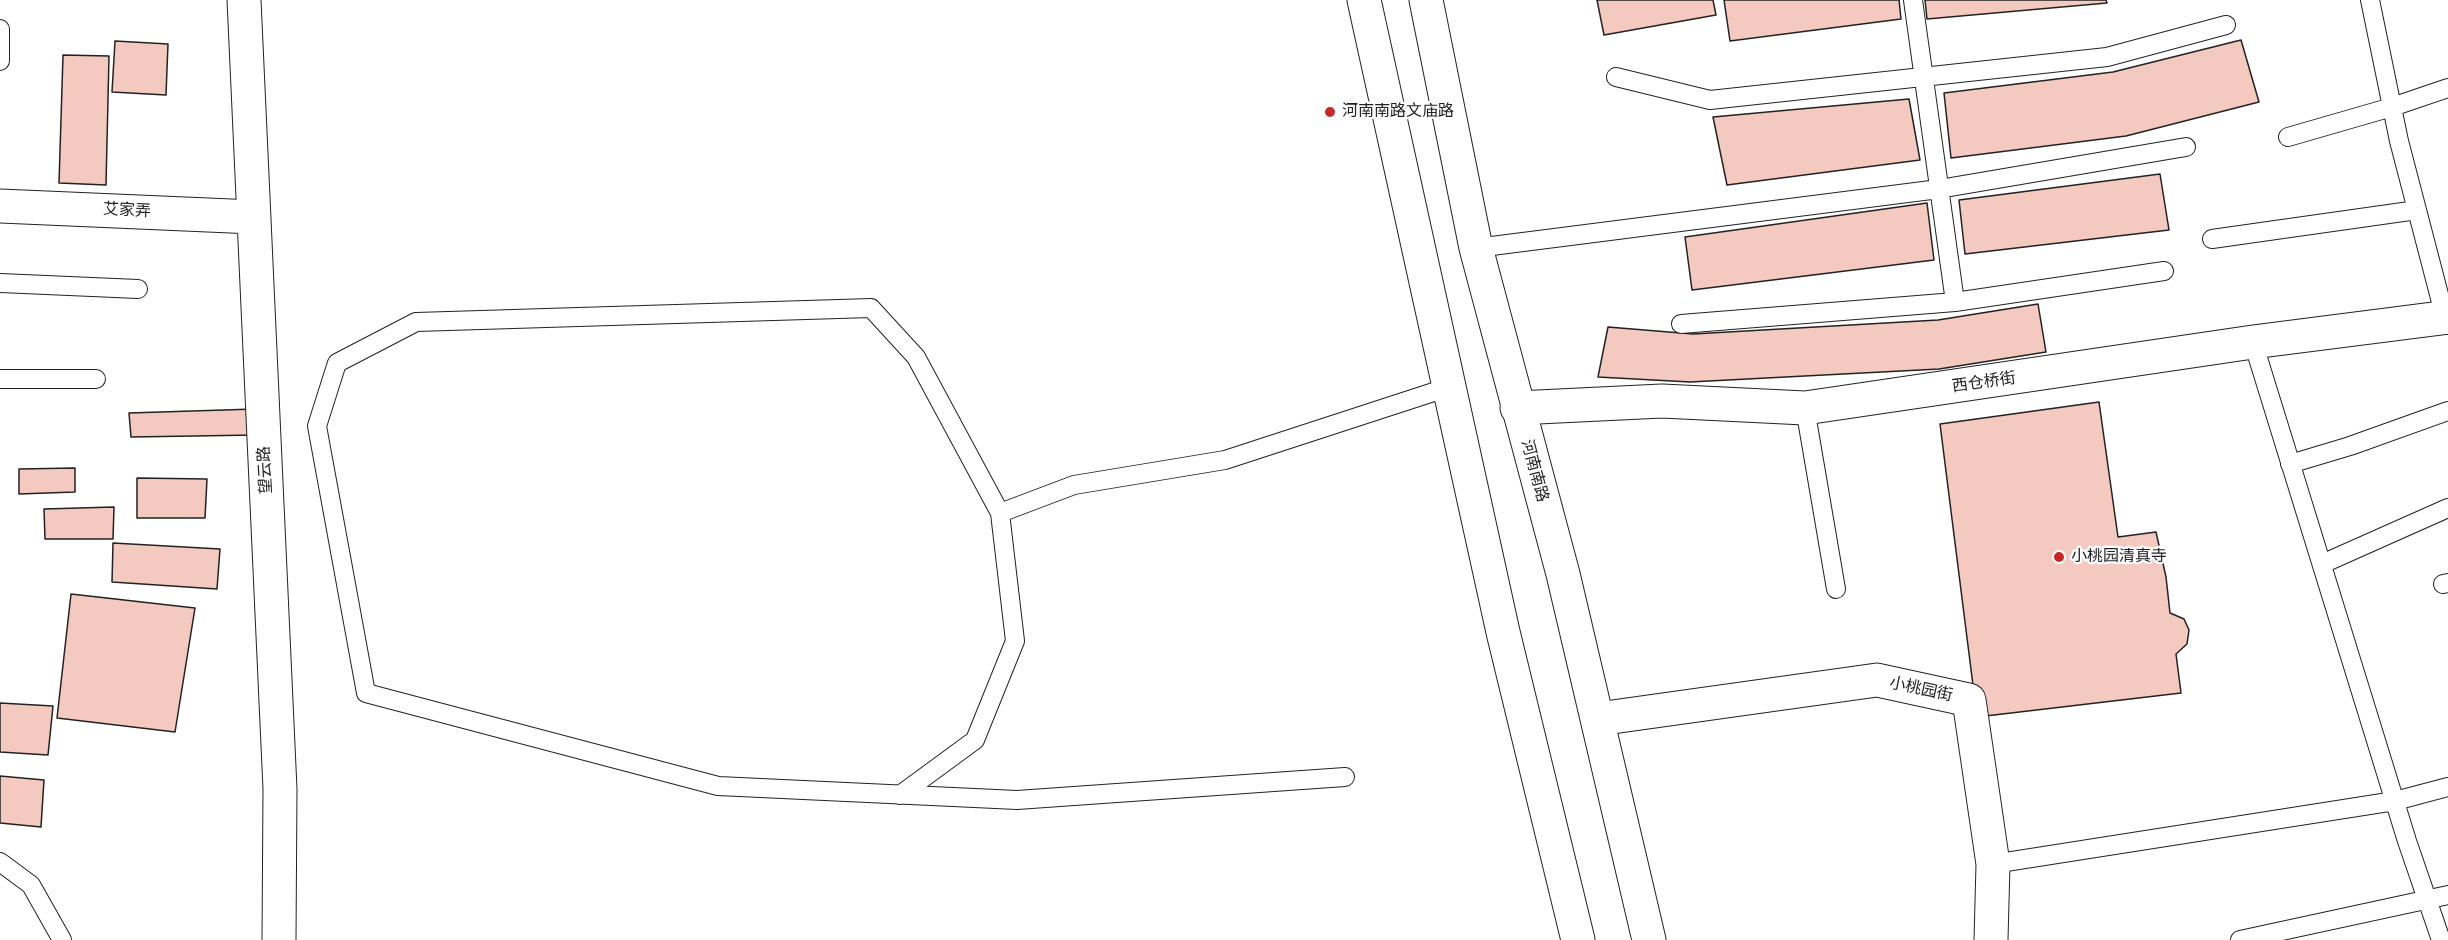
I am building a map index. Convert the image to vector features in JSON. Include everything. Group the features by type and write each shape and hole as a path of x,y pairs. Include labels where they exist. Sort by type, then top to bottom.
{"street":[{"name":"望云路","path":"244,0 280,789 279,940"},
{"path":"1364,0 1503,632 1578,940"},
{"name":"河南南路","path":"1426,0 1476,248 1563,574 1649,940"},
{"name":"艾家弄","path":"0,206 254,217"},
{"name":"西仓桥街","path":"1517,408 1662,401 1805,408 2253,342 2447,321"},
{"name":"小桃园街","path":"1598,719 1877,680 1969,700 1993,864 1991,940"}],"lane":[{"path":"1913,0 1955,302"},
{"path":"2370,0 2392,107 2447,321"},
{"path":"1616,77 1710,100 2107,57 2226,25"},
{"path":"0,29 0,61"},
{"path":"2288,137 2448,88"},
{"path":"1476,248 1939,189 2186,147"},
{"path":"2212,239 2417,210"},
{"path":"1681,324 1955,302 2164,271"},
{"path":"0,283 138,289"},
{"path":"900,795 975,740 1016,641 1000,513 916,357 871,308 416,322 337,363 317,426 366,693 718,786 900,795 1017,800 1346,777"},
{"path":"2253,342 2395,801 2441,940"},
{"path":"0,380 96,379"},
{"path":"1000,513 1074,485 1225,460 1449,387"},
{"path":"1805,408 1836,589"},
{"path":"2290,464 2350,446 2448,411"},
{"path":"2322,564 2448,508"},
{"path":"1993,864 2395,801 2448,787"},
{"path":"0,862 31,885 62,940"},
{"path":"2240,940 2448,895"}],"building":[{"path":"1597,0 1713,0 1716,15 1604,35"},
{"path":"1724,0 1899,0 1901,19 1730,41"},
{"path":"1925,0 2106,0 2107,3 1927,19"},
{"path":"2241,40 2259,102 2126,136 1951,158 1944,93 2113,72"},
{"path":"115,41 168,44 166,95 112,92"},
{"path":"63,55 109,56 106,185 59,183"},
{"path":"1909,99 1920,160 1727,185 1713,117"},
{"path":"2160,174 2169,230 1965,254 1959,200"},
{"path":"1927,203 1934,260 1692,290 1685,237"},
{"path":"2038,304 2046,352 1939,369 1690,382 1598,377 1608,327 1693,334 1938,320"},
{"name":"小桃园清真寺","path":"2099,402 2118,537 2156,532 2166,577 2170,613 2184,619 2189,630 2187,644 2176,654 2181,693 1977,717 1940,424"},
{"path":"255,409 256,435 131,437 129,413"},
{"path":"75,468 75,492 19,494 19,469"},
{"path":"137,478 207,479 205,518 137,518"},
{"path":"114,507 113,539 45,539 44,509"},
{"path":"113,543 220,549 217,589 112,582"},
{"path":"71,594 195,608 175,732 57,718"},
{"path":"0,703 53,706 48,755 0,752"},
{"path":"0,776 44,780 41,827 0,823"}],"place":[{"name":"河南南路文庙路","path":"1330,112"},
{"name":"小桃园清真寺","path":"2059,557"}]}
